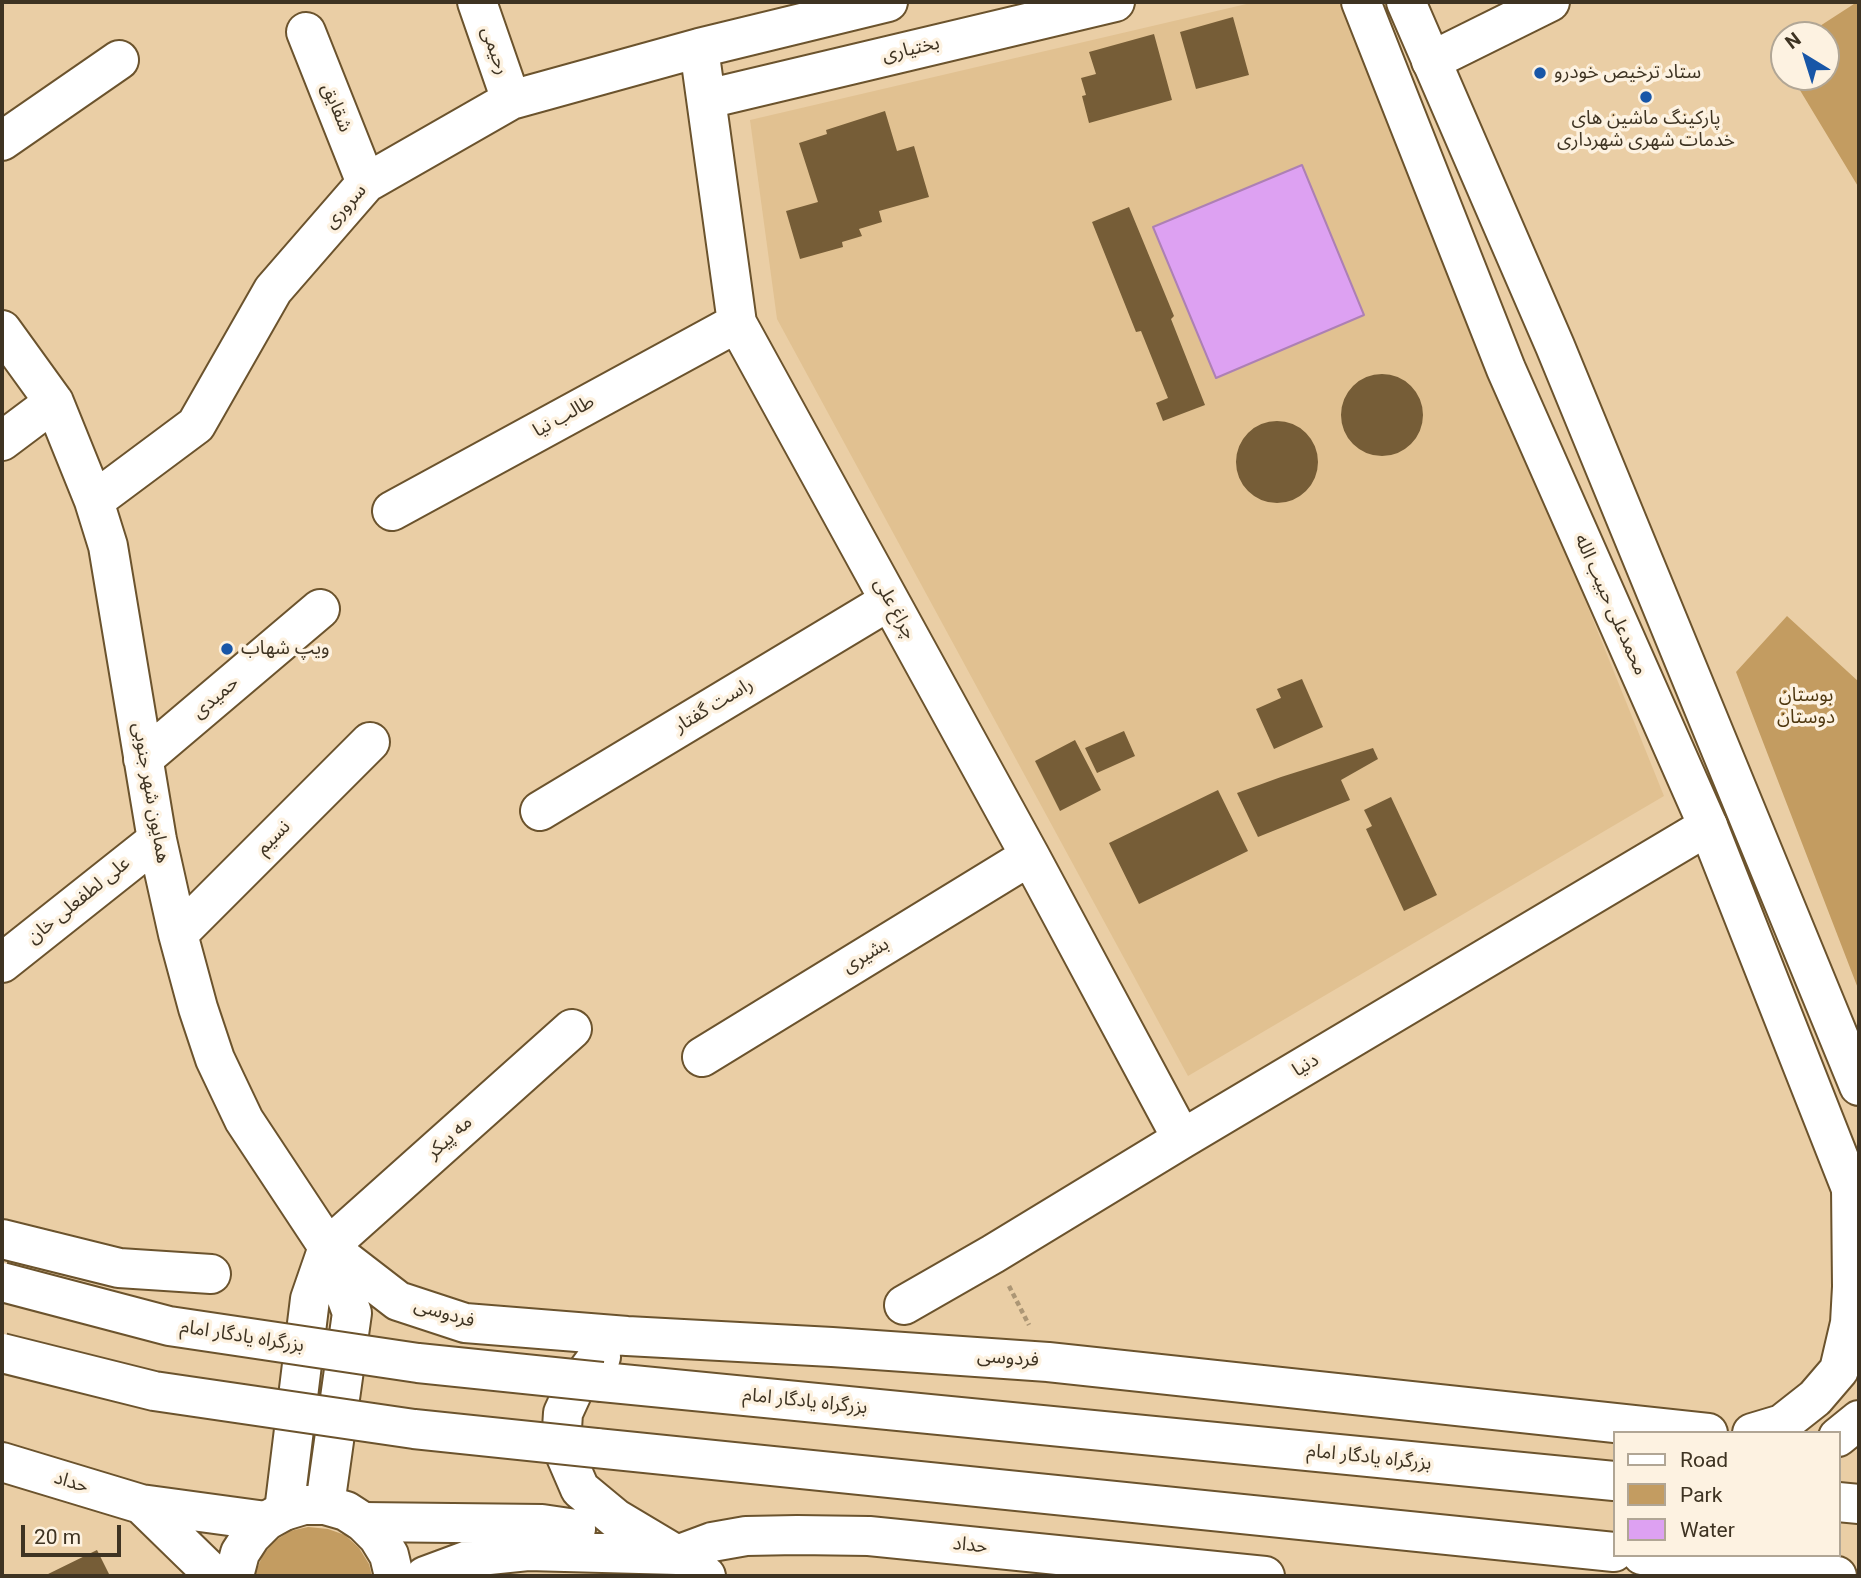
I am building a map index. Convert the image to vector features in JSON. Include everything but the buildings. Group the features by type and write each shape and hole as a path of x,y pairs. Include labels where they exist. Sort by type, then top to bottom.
{"main road":[{"name":"رحیمی","path":"477,2 511,100"},
{"path":"699,48 888,2"},
{"name":"بختیاری","path":"707,99 1115,2"},
{"name":"محمدعلی حبیب الله","path":"1361,2 1506,369 1708,826 1855,1198"},
{"path":"1406,2 1555,346 1859,1086"},
{"path":"1431,61 1550,2"},
{"name":"شقایق","path":"306,32 366,183"},
{"name":"سروری","path":"94,501 196,425 273,290 366,183 511,100 699,48"},
{"name":"چراغ‌ علی","path":"699,48 737,323 1182,1139"},
{"path":"2,141 119,60"},
{"name":"طالب‌ نیا","path":"392,511 737,323"},
{"name":"همایون‌ شهر جنوبی","path":"2,330 54,402 94,501 108,546 157,839 178,934 215,1059 244,1120 328,1247"},
{"path":"1506,369 1514,379 1530,388 1542,382 1551,371 1555,346"},
{"path":"2,441 54,402"},
{"path":"1570,516 1569,468 1574,462 1584,459 1595,465 1613,488"},
{"name":"راست گفتار","path":"540,811 889,601"},
{"name":"حمیدی","path":"143,759 320,610"},
{"name":"نسیم","path":"178,934 370,742"},
{"name":"دنیا","path":"904,1305 1708,826"},
{"name":"علی لطفعلی خان","path":"2,963 157,839"},
{"name":"بشیری","path":"702,1057 1030,856"},
{"name":"مه‌ پیکر","path":"328,1247 572,1029"},
{"path":"1759,1431 1782,1424 1815,1398 1839,1370 1850,1323 1855,1198"},
{"path":"2,1239 119,1268 211,1274"},
{"path":"328,1247 352,1313 325,1505 346,1511 378,1536 389,1555 394,1576"},
{"path":"234,1576 240,1553 251,1536 275,1516 310,1299 328,1247"},
{"name":"فردوسی","path":"328,1247 398,1301 465,1323 627,1336 1048,1362 1688,1431"},
{"name":"بزرگراه یادگار امام","path":"2,1282 169,1326 418,1363 1612,1481"},
{"path":"627,1336 594,1362 574,1389 563,1413 561,1445 579,1489 615,1518 691,1569"},
{"path":"2,1353 154,1391 414,1429 1612,1552"},
{"path":"1840,1435 1859,1420"},
{"name":"حداد","path":"2,1462 141,1504 275,1516 304,1505 325,1505"},
{"path":"1461,1467 1612,1466"},
{"path":"1840,1502 1859,1504"},
{"path":"141,1504 215,1576"},
{"path":"363,1522 542,1524 596,1533 691,1569"},
{"name":"حداد","path":"691,1569 712,1542 746,1536 796,1535 869,1536 1265,1576"},
{"path":"425,1576 479,1556 528,1550 691,1569"},
{"path":"1659,1557 1837,1576"}],"path":[{"path":"993,1254 1048,1362"}],"shaded area":[{"path":"1255,2 1344,2 1664,796 1188,1076 777,319 750,120"}],"green space":[{"path":"1859,2 1859,188 1800,91 1840,91 1840,21 1828,21"},
{"name":"بوستان دوستان","path":"1787,616 1859,682 1859,991 1736,672"},
{"path":"308,1527 328,1529 345,1535 359,1548 369,1564 372,1576 254,1576 262,1557 273,1542 290,1531"}],"water":[{"path":"1302,165 1364,315 1216,378 1153,227"}],"place":[{"name":"ستاد ترخیص خودرو","path":"1540,73"},
{"name":"پارکینگ ماشین های خدمات شهری شهرداری","path":"1646,97"},
{"name":"ویپ شهاب","path":"227,649"}]}
